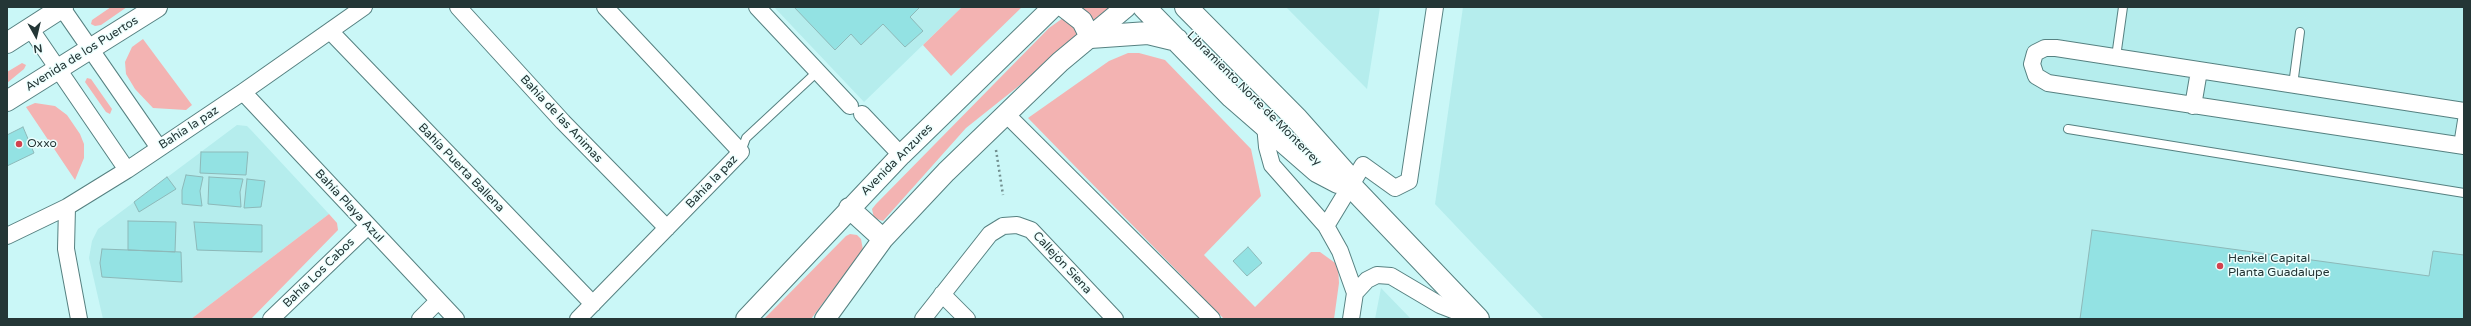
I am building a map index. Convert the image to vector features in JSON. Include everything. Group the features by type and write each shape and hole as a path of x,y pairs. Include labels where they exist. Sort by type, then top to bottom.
{"main road":[{"path":"1144,7 1180,41 1232,97 1317,171 1344,183"},
{"name":"Libramiento Norte de Monterrey","path":"1162,7 1283,130 1344,183 1477,319"},
{"path":"1178,7 1240,70 1257,77"},
{"name":"Libramiento Norte de Monterrey","path":"1186,7 1257,77 1345,173 1344,183"},
{"path":"1090,37 1148,33 1161,34 1180,41"}],"street":[{"path":"7,43 62,7 159,148"},
{"name":"Avenida de los Puertos","path":"7,101 92,50 157,7"},
{"name":"Bahía la paz","path":"7,236 67,207 128,170 244,92 364,7"},
{"name":"Bahía de las Animas","path":"458,7 563,122 667,228"},
{"name":"Bahía la paz","path":"578,319 741,152 605,7"},
{"path":"757,7 817,72 901,155"},
{"name":"Avenida Anzures","path":"746,319 849,208 901,155 1053,7"},
{"path":"1064,7 1082,21 1090,37"},
{"path":"825,319 883,239 946,172 1006,114 1090,37 1126,7"},
{"path":"1326,226 1344,183 1363,165 1395,188 1408,181 1435,7"},
{"path":"30,28 128,170"},
{"name":"Bahía Puerta Ballena","path":"330,31 593,304"},
{"path":"2461,145 2193,106 2048,83 2036,76 2032,64 2035,53 2045,48 2464,109"},
{"path":"2193,106 2199,71"},
{"name":"Bahía Playa Azul","path":"244,92 367,227 456,319"},
{"path":"1006,114 1212,319"},
{"path":"1265,125 1267,147 1272,165 1326,226 1340,251 1355,293 1351,319"},
{"path":"67,207 66,249 79,319"},
{"path":"849,208 883,239"},
{"name":"Callejón Siena","path":"923,319 990,234 1003,226 1017,225 1031,230 1115,319"},
{"name":"Bahía Los Cabos","path":"271,319 367,227"},
{"path":"1355,293 1367,280 1377,275 1391,276 1440,305 1477,319"},
{"path":"942,294 967,319"},
{"path":"420,319 438,301"}],"lane":[{"path":"2116,58 2123,7"},
{"path":"2292,85 2300,32"},
{"path":"741,152 746,138 817,72"},
{"path":"2461,145 2464,109"},
{"path":"2068,129 2464,193"}],"path":[{"path":"996,149 1003,195"}],"shaded area":[{"path":"111,7 127,7 101,25 95,26 91,24 92,20"},
{"path":"774,7 962,7 864,102"},
{"path":"962,7 1022,7 951,76 923,45"},
{"path":"1076,7 1114,7 1090,29"},
{"path":"1286,7 1380,7 1367,89"},
{"path":"1463,7 2464,7 2464,319 1544,319 1435,204"},
{"path":"1063,18 1069,19 1078,35 1074,42 966,128 883,221 874,218 872,209 876,204 1049,28"},
{"path":"143,39 192,105 186,110 153,108 135,89 126,74 125,62 132,47"},
{"path":"1128,53 1139,53 1165,60 1251,149 1261,196 1204,255 1255,307 1311,252 1320,252 1338,265 1339,283 1334,319 1224,319 1028,118 1109,61"},
{"path":"22,63 26,65 24,69 7,83 7,72"},
{"path":"87,78 91,79 112,109 110,114 106,112 85,82"},
{"path":"35,103 55,106 67,115 80,134 84,144 84,158 75,180 26,107"},
{"path":"237,125 247,126 329,214 191,319 103,319 89,258 92,241 98,229"},
{"path":"329,214 337,223 338,230 251,319 191,319"},
{"path":"850,234 857,235 861,239 863,250 811,319 764,319 846,236"},
{"path":"1381,288 1411,319 1375,319"}],"building":[{"path":"794,7 920,7 910,17 923,31 905,47 883,24 861,45 851,34 835,50"},
{"name":"Oxxo","path":"23,127 34,153 7,166 7,135"},
{"path":"201,152 248,152 246,175 200,173"},
{"path":"186,175 203,177 200,191 202,206 182,204 182,190"},
{"path":"167,177 176,189 139,212 134,202"},
{"path":"209,177 243,179 240,192 241,207 208,204"},
{"path":"247,179 265,181 261,207 244,208"},
{"path":"128,221 176,222 175,252 128,250"},
{"path":"194,222 262,225 262,252 197,250"},
{"name":"Henkel Capital Planta Guadalupe","path":"2092,230 2429,276 2433,251 2464,255 2464,319 2080,319"},
{"path":"1248,247 1262,263 1247,276 1233,261"},
{"path":"102,249 181,252 182,282 102,277 100,263"}],"place":[{"name":"Oxxo","path":"19,144"},
{"name":"Henkel Capital Planta Guadalupe","path":"2220,266"}]}
